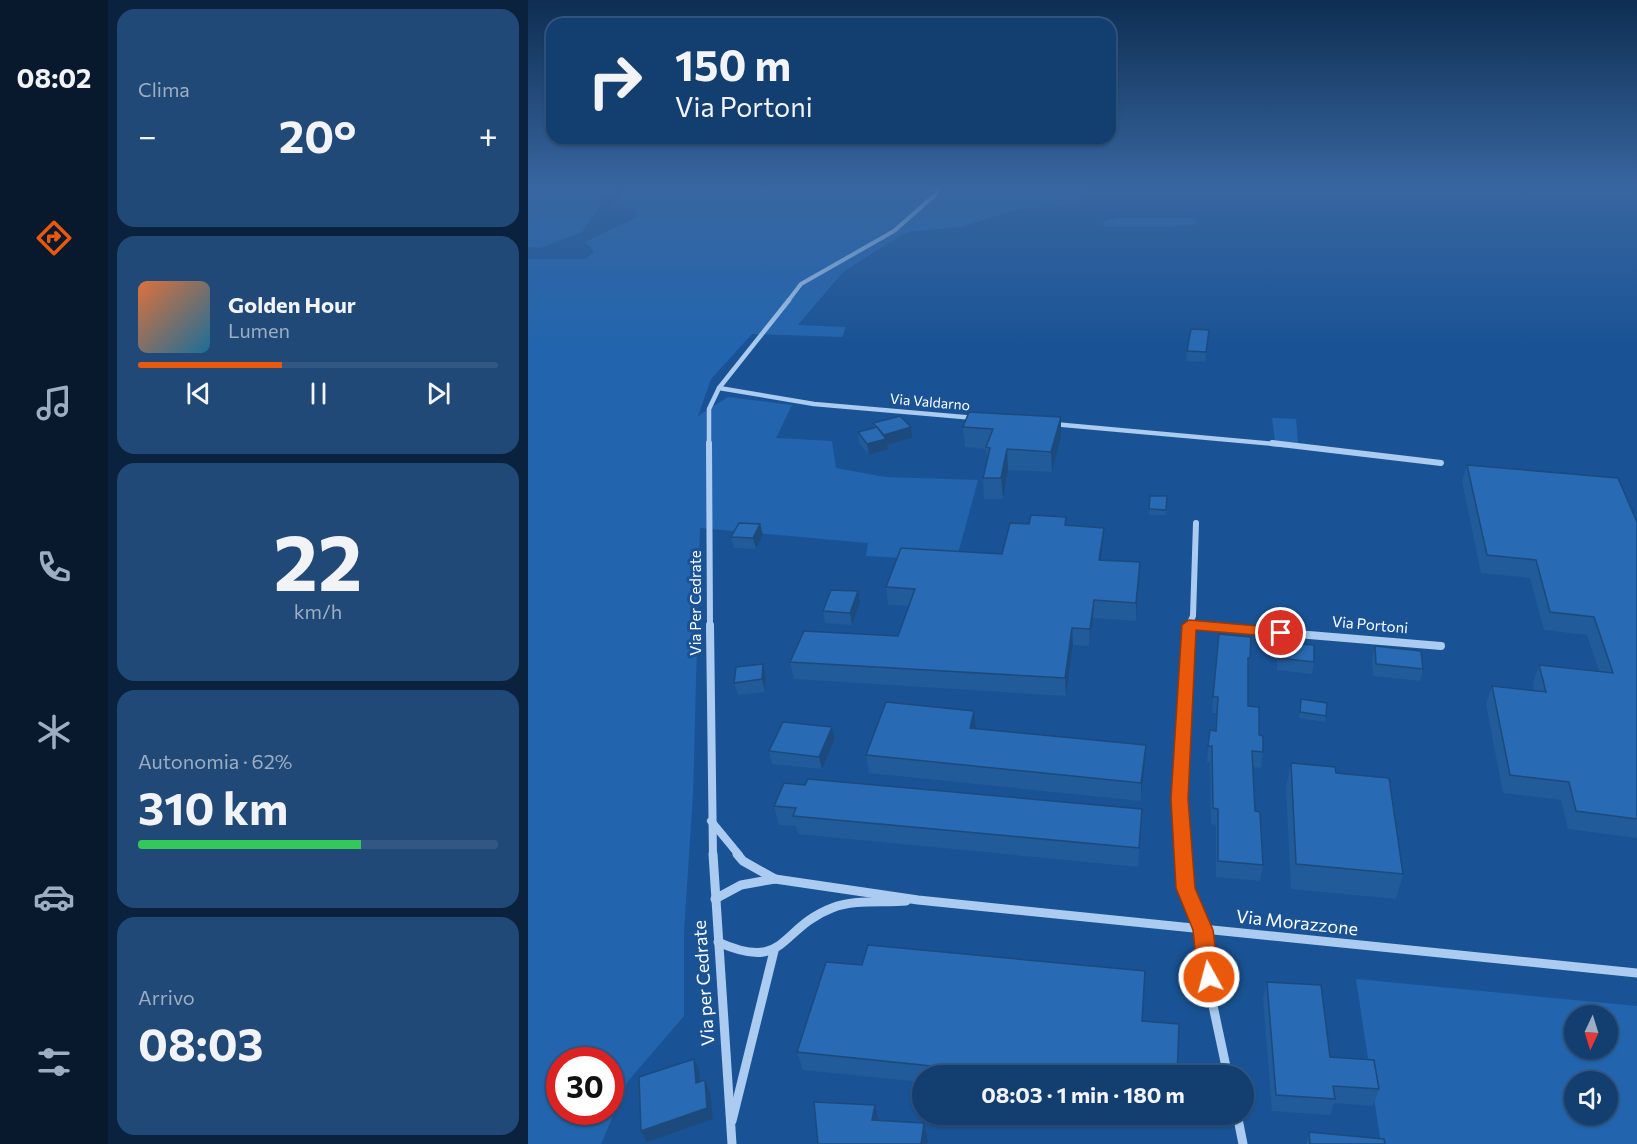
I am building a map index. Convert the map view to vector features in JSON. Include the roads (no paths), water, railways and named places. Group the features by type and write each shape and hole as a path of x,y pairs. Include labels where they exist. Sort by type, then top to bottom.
{"street":[{"path":"719,388 801,284 879,239"},
{"name":"Via Valdarno","path":"719,388 826,405 979,418"},
{"name":"Via Per Cedrate","path":"711,821 709,409 719,388"},
{"path":"1049,424 1252,441 1442,463"},
{"path":"1196,523 1193,616 1189,625 1179,799 1186,888 1203,930 1212,1001 1226,1065"},
{"name":"Via Portoni","path":"1189,625 1441,646"},
{"name":"Via Morazzone","path":"711,821 743,861 775,879"},
{"name":"Via per Cedrate","path":"711,821 732,1144"},
{"name":"Via Morazzone","path":"715,899 741,885 775,879 918,900 1637,973"},
{"name":"Via Morazzone","path":"774,951 811,920 833,908 918,900"},
{"path":"718,942 734,950 765,953 774,951 730,1128"},
{"path":"1240,1125 1244,1144"}]}
